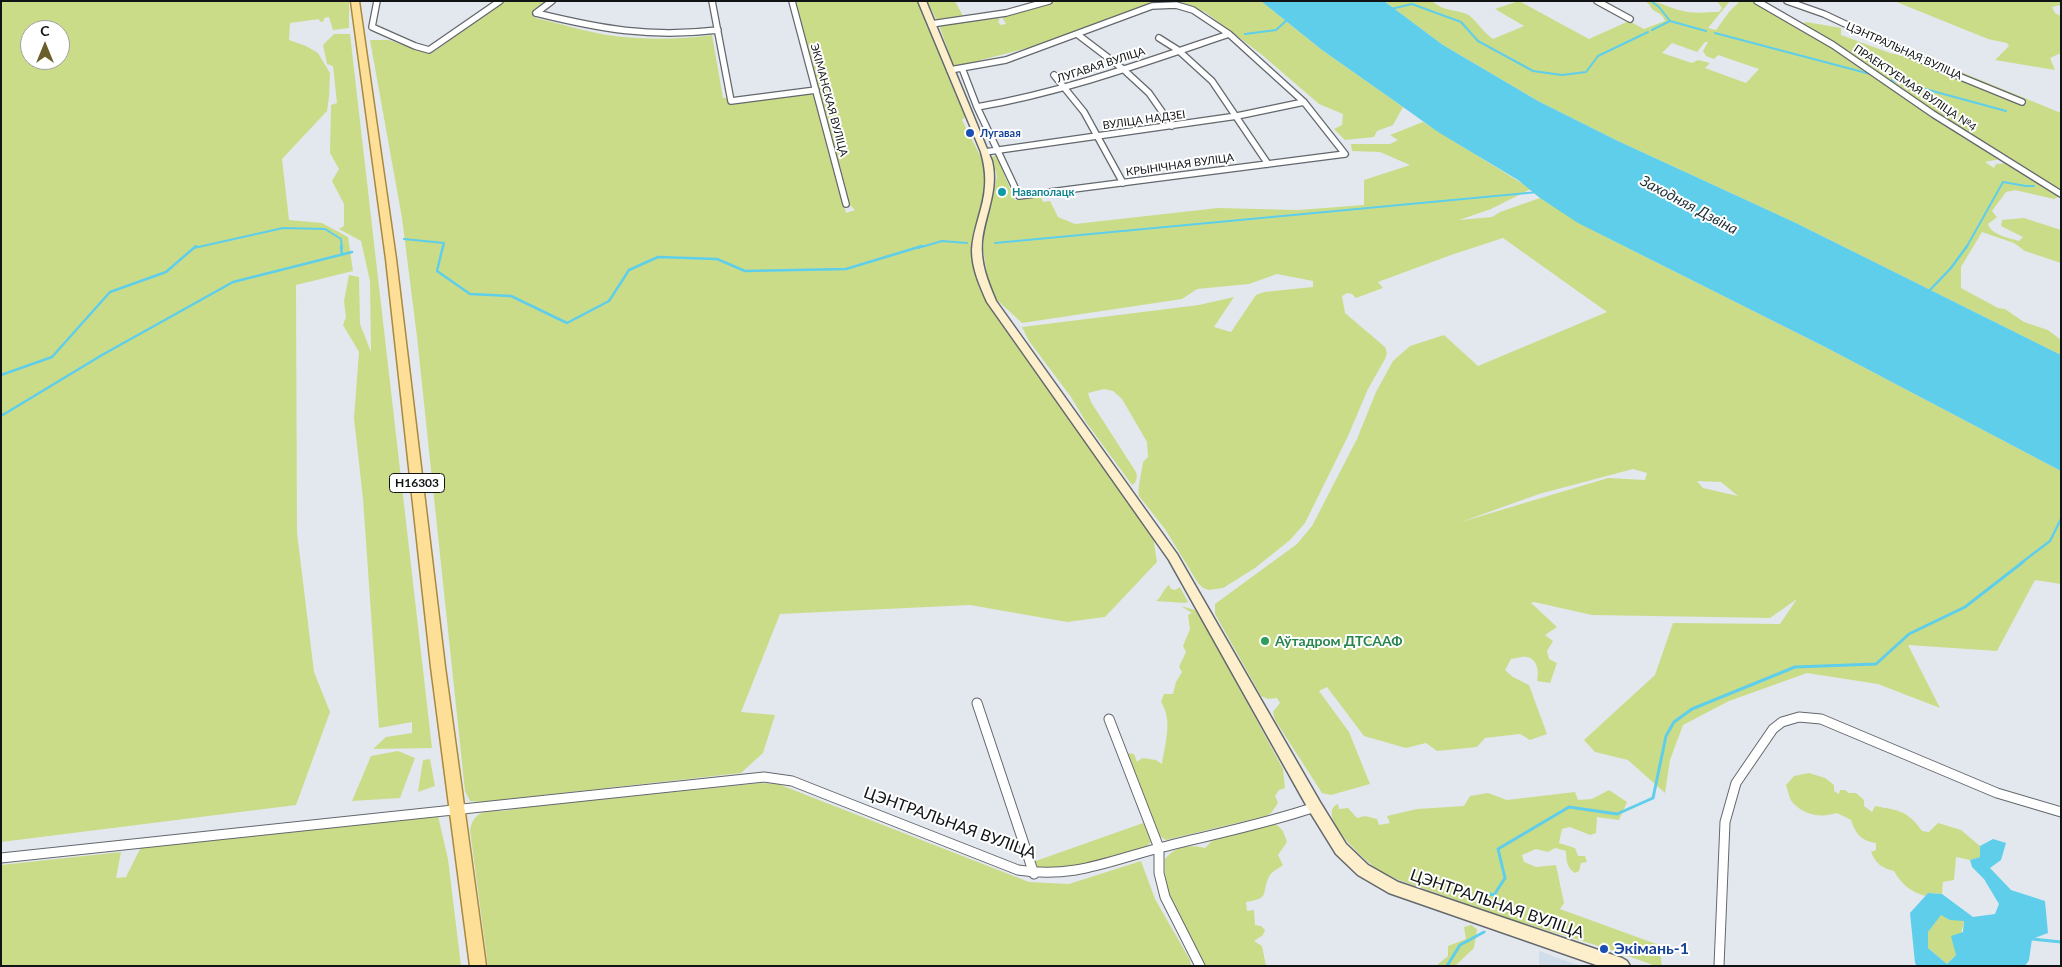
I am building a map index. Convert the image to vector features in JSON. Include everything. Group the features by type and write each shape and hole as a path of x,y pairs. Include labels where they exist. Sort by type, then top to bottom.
{"main road":[{"name":"Н16303","path":"356,1 391,259 456,810 478,966"},
{"name":"ЦЭНТРАЛЬНАЯ ВУЛІЦА","path":"922,1 985,152 990,179 989,194 981,224 977,250 980,275 992,302 1173,557 1315,807 1341,848 1363,870 1412,896 1622,966"}],"street":[{"path":"372,27 377,1"},
{"path":"359,29 372,27 415,46 430,50 500,1"},
{"path":"552,1 536,13 610,30 649,34 685,34 718,30"},
{"path":"712,1 731,101 816,90"},
{"name":"ЭКІМАНСКАЯ ВУЛІЦА","path":"792,1 846,204"},
{"path":"931,24 1000,14 1025,9 1049,1"},
{"path":"1597,1 1630,19"},
{"name":"ПРАЕКТУЕМАЯ ВУЛІЦА №4","path":"1757,1 1833,45 1933,114 2061,194"},
{"name":"ЦЭНТРАЛЬНАЯ ВУЛІЦА","path":"1787,1 1895,46 1928,64 2022,102"},
{"path":"950,70 1006,60 1161,4 1176,5 1193,10 1230,34 1304,102"},
{"path":"1077,34 1123,69 1150,93 1172,126"},
{"name":"ЛУГАВАЯ ВУЛІЦА","path":"977,107 1015,102 1067,88 1230,34"},
{"path":"1159,38 1178,50 1212,81 1268,164"},
{"path":"962,68 996,150"},
{"path":"1054,75 1067,88 1098,136 1123,183"},
{"name":"ВУЛІЦА НАДЗЕІ","path":"985,152 1237,116 1304,102"},
{"name":"КРЫНІЧНАЯ ВУЛІЦА","path":"996,150 1019,196 1345,154 1304,102"},
{"path":"977,703 1034,874"},
{"path":"1719,966 1725,822 1730,799 1740,777 1773,729 1782,722 1799,717 1821,719 1997,793 2061,812"},
{"path":"1109,719 1159,848 1159,873 1165,897 1200,966"},
{"name":"ЦЭНТРАЛЬНАЯ ВУЛІЦА","path":"1,858 439,810 456,810 750,778 771,778 792,781 1000,863 1034,874 1052,875 1071,872 1159,848 1287,817 1315,807"}],"shaded area":[{"path":"1539,951 1580,966 1539,966"}],"green space":[{"path":"1,1 349,1 349,28 333,30 329,17 324,18 324,21 320,22 319,19 290,23 289,40 318,53 330,73 327,111 282,159 289,220 322,223 348,237 353,271 296,285 297,533 314,672 330,712 296,805 1,842"},
{"path":"503,1 548,1 532,13 532,15 538,15 535,18 607,35 660,39 712,35 723,98 728,98 729,104 813,93 846,213 855,210 849,204 796,1 917,1 965,117 962,120 986,167 985,194 975,231 972,263 987,303 1153,536 1157,562 1105,617 1067,622 970,605 780,614 741,712 775,715 763,753 741,773 482,802 470,801 465,791 417,337 402,218 370,40 389,40 427,53 435,51"},
{"path":"927,1 955,1 964,18 936,19"},
{"path":"1052,1 1261,1 1322,50 1403,107 1393,125 1377,131 1374,137 1345,140 1334,129 1342,125 1343,114 1319,104 1261,54 1205,12 1184,5 1169,3 1047,43 954,67 939,25 997,17 1000,20 998,21 1000,25 1006,24 1002,17 1003,15"},
{"path":"1384,1 1432,1 1442,7 1470,16 1493,39 1524,26 1495,9 1519,1 1589,39 1629,21 1644,29 1665,21 1645,1 1656,2 1678,10 1696,13 1719,12 1722,8 1717,1 1730,1 1708,28 1716,30 1740,1 1755,1 1825,42 2000,159 1985,162 1994,168 1996,164 2007,163 2061,196 2054,199 2015,190 2006,192 1992,211 1997,217 1988,224 1993,231 2019,241 2023,237 2001,226 2002,220 2024,218 2061,230 2061,263 2025,251 2014,243 1982,232 1961,267 1961,288 1998,308 2005,309 2024,322 2048,330 2061,340 2061,355 1796,223 1618,141 1538,101 1443,45","holes":["1705,42 1708,42 1703,51 1706,56 1714,59 1718,55 1759,69 1746,83 1705,68 1710,63 1698,60 1692,63 1662,53 1672,43 1697,52"]},
{"path":"1894,1 2061,1 2061,5 2052,7 2055,13 2061,16 2061,53 2050,58 2055,70 1995,60 2009,46 2007,43 1988,39"},
{"path":"1806,22 1841,28 1841,35 1890,53 1944,65 2061,113 2061,192 1934,113 1801,25"},
{"path":"334,34 350,34 432,748 373,749 386,737 412,733 412,722 379,728 363,499 354,418 359,352 343,325 346,317 344,301 349,275 359,277 360,324 371,352 370,281 361,241 339,229 344,226 344,204 332,181 339,169 330,153 331,105 337,103 333,66 327,64 323,45"},
{"path":"1423,122 1531,189 1491,209 1459,220 1492,217 1500,212 1540,198 1598,233 1829,349 2061,471 2061,584 2035,580 1997,651 1908,645 1940,708 1878,684 1807,673 1729,701 1683,725 1670,760 1665,793 1628,760 1595,752 1584,740 1655,675 1673,623 1780,624 1797,599 1770,618 1592,615 1534,602 1531,603 1557,627 1545,635 1553,641 1547,651 1549,659 1557,663 1550,683 1537,681 1538,670 1536,663 1531,658 1511,659 1505,670 1513,677 1529,685 1547,734 1530,740 1520,734 1485,738 1477,747 1437,751 1426,743 1406,748 1364,736 1327,687 1319,691 1349,732 1370,784 1331,795 1322,793 1275,720 1273,712 1280,703 1277,698 1268,699 1261,696 1215,614 1215,604 1297,544 1312,526 1357,439 1376,392 1393,361 1410,346 1444,335 1478,366 1607,312 1503,238 1378,282 1383,288 1356,298 1352,294 1347,293 1342,296 1345,313 1385,347 1387,353 1385,359 1368,389 1348,436 1305,523 1290,540 1255,568 1223,588 1209,590 1203,588 1198,583 1165,529 1139,496 1143,462 1148,457 1147,442 1122,399 1113,391 1104,389 1088,393 1091,402 1136,472 1137,477 1132,485 1086,422 1071,397 1029,341 1022,327 1199,305 1234,297 1214,327 1231,332 1256,295 1264,292 1313,287 1313,281 1277,274 1249,284 1197,289 1182,299 1022,323 997,300 987,275 983,249 984,236 997,177 992,157 996,155 1015,200 1041,197 1043,202 1050,201 1058,217 1075,224 1218,208 1298,210 1364,205 1364,180 1410,165 1380,152 1352,151 1351,144 1390,144 1398,140 1390,135","holes":["1633,469 1647,473 1645,480 1608,478 1461,522 1539,494","1697,481 1721,482 1738,496 1703,488"]},
{"path":"1169,585 1171,589 1175,590 1180,587 1188,602 1156,601"},
{"path":"1181,606 1195,610 1206,627 1283,769 1285,788 1279,790 1275,796 1278,803 1271,813 1266,816 1166,840 1159,836 1125,755 1128,753 1134,754 1137,762 1142,758 1156,760 1162,764 1167,716 1161,702 1164,694 1173,694 1176,682 1182,672 1179,667 1186,652 1183,646 1190,629 1188,615 1192,613"},
{"path":"398,751 415,758 400,798 352,801 371,756"},
{"path":"430,759 435,786 418,792 423,760"},
{"path":"1809,773 1825,778 1834,785 1834,791 1839,794 1840,790 1856,793 1864,800 1864,806 1872,812 1875,806 1902,812 1912,819 1922,831 1929,832 1938,823 1961,830 1980,846 1980,857 1970,860 1956,857 1954,880 1943,882 1942,894 1928,893 1925,896 1915,892 1903,884 1894,871 1883,867 1875,860 1871,852 1876,850 1876,843 1863,839 1851,820 1837,813 1814,815 1803,811 1793,803 1786,785 1794,776"},
{"path":"761,783 778,784 1029,882 1069,884 1141,861 1155,899 1190,960 1191,966 488,966 470,830 472,822 480,814 526,807"},
{"path":"1609,790 1627,802 1619,820 1597,817 1596,833 1590,835 1570,827 1562,829 1559,843 1575,848 1578,856 1585,856 1587,862 1581,863 1579,871 1575,873 1570,869 1566,851 1555,848 1548,852 1536,849 1522,855 1524,862 1536,867 1556,865 1564,903 1560,909 1659,945 1662,966 1656,966 1608,949 1608,944 1602,942 1602,947 1510,919 1396,879 1376,868 1352,847 1336,827 1332,817 1332,809 1338,804 1339,809 1348,808 1357,818 1365,816 1377,819 1379,825 1390,823 1387,816 1417,809 1464,806 1470,796 1488,793 1507,800 1575,792 1578,800 1592,799"},
{"path":"438,816 448,859 461,966 1,966 1,865 121,852 116,878 126,877 141,847"},
{"path":"1146,822 1152,841 1144,849 1070,868 1036,869 1033,862"},
{"path":"1268,825 1277,825 1283,831 1287,842 1278,855 1283,865 1270,875 1264,894 1259,899 1246,902 1247,911 1254,910 1255,925 1261,926 1265,930 1263,935 1254,941 1262,946 1266,966 1205,966 1172,901 1167,887 1165,859 1173,851 1183,847 1205,848 1212,841"},
{"path":"1941,914 1964,921 1956,955 1947,964 1928,948 1928,932"},
{"path":"1471,925 1477,929 1474,948 1455,966 1436,966 1448,956 1448,946 1466,939 1464,927"}],"water":[{"name":"Заходняя Дзвіна","path":"1261,1 1384,1 1443,45 1538,101 1618,141 1796,223 2061,355 2061,471 1829,349 1578,223 1540,198 1518,180 1438,132 1322,50"},
{"path":"1993,839 2006,843 2001,860 1990,868 2011,890 2045,901 2048,933 2032,939 2029,960 2025,966 1917,966 1915,963 1910,913 1928,893 1942,894 1973,917 1995,914 1999,904 1984,879 1972,867 1970,860 1980,857 1980,846","holes":["1941,915 1950,920 1964,921 1963,932 1951,936 1956,955 1947,964 1928,948 1928,932"]}],"waterway":[{"path":"1651,1 1659,7 1670,21"},
{"path":"1391,9 1412,4 1461,22 1478,41 1533,71 1562,75 1586,72 1598,56 1648,32"},
{"path":"1245,34 1276,30 1287,20"},
{"path":"1652,30 1670,21"},
{"path":"1670,21 1706,31"},
{"path":"1715,33 1874,75"},
{"path":"1892,80 2006,111"},
{"path":"1966,248 2003,182 2034,186"},
{"path":"995,243 1538,192"},
{"path":"194,248 283,228 325,229 341,239 342,248"},
{"path":"404,239 444,243 443,248"},
{"path":"918,248 942,241 967,243"},
{"path":"1,375 52,357 110,292 166,272 196,246"},
{"path":"341,246 342,255"},
{"path":"443,246 437,271 470,294 511,296 567,323 609,301 629,270 658,257 717,259 745,271 846,269 922,246"},
{"path":"1928,292 1951,268 1967,246"},
{"path":"342,255 352,252"},
{"path":"1,416 102,355 233,282 342,255"},
{"path":"2021,563 2050,541 2061,519"},
{"path":"1487,906 1486,896 1489,894 1494,895 1505,878 1498,849 1569,807 1617,814 1653,798 1666,736 1674,722 1692,709 1795,667 1876,664 1909,634 1965,607 2023,562"},
{"path":"1447,966 1460,945 1484,932"},
{"path":"2032,939 2061,942"}],"place":[{"name":"Лугавая","path":"970,133"},
{"name":"Наваполацк","path":"1002,192"},
{"name":"Аўтадром ДТСААФ","path":"1265,641"},
{"name":"Экімань-1","path":"1604,949"}]}
